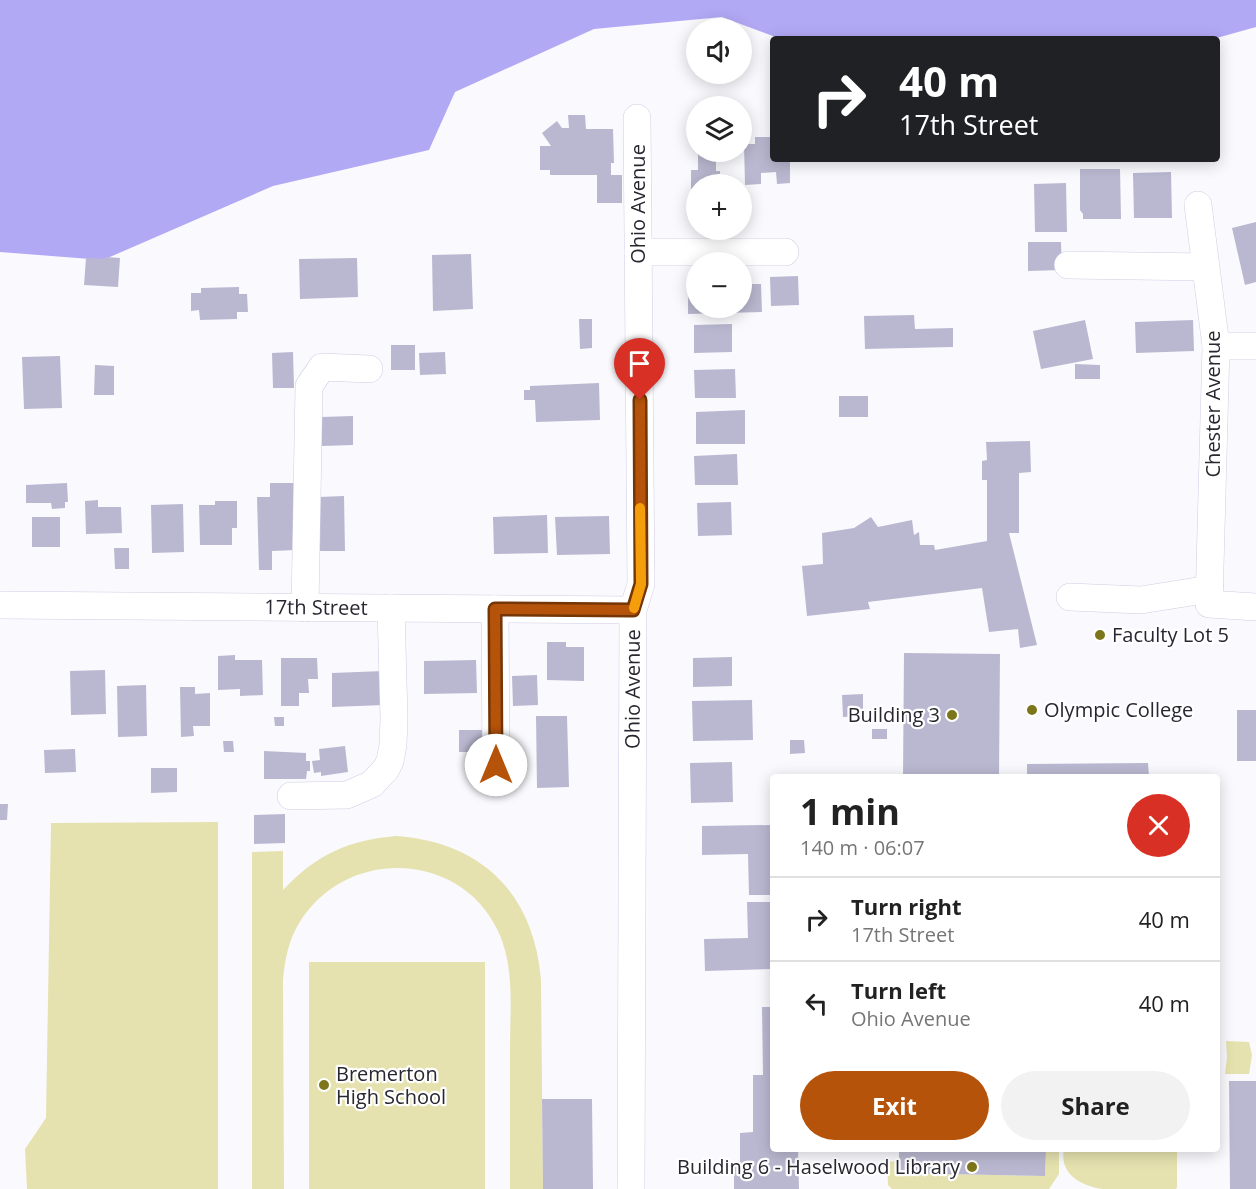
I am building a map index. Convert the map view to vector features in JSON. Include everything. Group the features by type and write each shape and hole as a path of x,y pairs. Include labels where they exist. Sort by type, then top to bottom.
{"street":[{"name":"Ohio Avenue","path":"631,1189 633,610 641,584 637,118"},
{"name":"Chester Avenue","path":"1198,205 1216,346 1210,597"},
{"path":"638,252 785,252"},
{"path":"1068,265 1205,267"},
{"path":"1216,346 1256,346"},
{"path":"305,608 309,387 322,367 369,369"},
{"path":"1070,597 1141,600 1210,597 1256,607"},
{"name":"17th Street","path":"0,605 633,610"},
{"path":"291,796 347,795 372,784 386,769 393,745 394,719 391,608"},
{"path":"495,609 496,765"}],"shaded area":[{"path":"0,0 1256,0 1256,27 1220,37 773,36 752,28 752,18 722,17 686,18 686,20 594,29 455,92 429,150 273,186 103,260 0,252"},
{"path":"218,822 218,1189 27,1189 25,1149 46,1118 51,823"},
{"path":"396,836 427,840 454,849 478,862 498,878 515,898 527,922 536,949 541,980 543,1189 510,1189 510,988 507,959 498,931 481,905 460,886 435,874 407,868 379,869 352,877 327,892 306,913 292,937 283,981 284,1189 252,1189 252,852 283,851 283,890 308,867 334,851 363,841"},
{"path":"309,962 485,962 485,1189 309,1189"},
{"path":"1226,1041 1249,1042 1252,1055 1249,1074 1225,1074"},
{"path":"1046,1152 1059,1152 1059,1174 1049,1189 892,1189 888,1185 887,1162 899,1161 900,1173 1045,1176"},
{"path":"1064,1152 1177,1152 1177,1187 1176,1189 1103,1189 1087,1185 1068,1172 1063,1158"}],"building":[{"path":"568,115 585,115 586,129 613,129 614,163 611,163 611,175 622,175 622,203 597,203 597,175 550,175 550,170 540,170 540,146 551,146 542,133 557,121 562,128 569,128"},
{"path":"755,137 770,137 770,162 790,162 790,183 777,184 776,172 761,173 761,184 752,185 752,174 745,174 744,162 752,162 752,144 755,144"},
{"path":"698,162 716,162 716,171 720,171 720,174 691,174 691,170 698,170"},
{"path":"1080,169 1120,169 1121,219 1083,219 1080,210"},
{"path":"1171,172 1172,218 1134,218 1133,173"},
{"path":"1066,183 1067,232 1035,232 1034,184"},
{"path":"1256,222 1256,282 1245,285 1232,228"},
{"path":"1028,242 1061,242 1062,270 1028,271"},
{"path":"471,254 473,309 433,311 432,255"},
{"path":"106,257 120,258 118,287 84,285 86,258 106,259"},
{"path":"357,258 358,297 300,299 299,259"},
{"path":"798,276 799,305 771,306 770,277"},
{"path":"752,284 761,284 762,312 752,312"},
{"path":"239,287 239,294 247,294 248,312 237,312 237,319 200,320 199,310 191,311 191,293 201,293 201,288"},
{"path":"914,315 915,329 953,328 953,347 865,349 864,316"},
{"path":"579,319 592,319 592,348 580,349"},
{"path":"1085,320 1093,359 1041,369 1033,331"},
{"path":"1193,320 1194,351 1136,353 1135,322"},
{"path":"732,324 732,352 694,353 694,325"},
{"path":"391,345 415,345 415,370 391,370"},
{"path":"293,352 294,388 273,388 272,353"},
{"path":"445,352 446,374 420,375 419,353"},
{"path":"60,356 62,408 24,409 22,357"},
{"path":"1075,364 1100,365 1100,379 1075,379"},
{"path":"95,365 114,366 114,395 94,395"},
{"path":"735,369 736,398 695,398 694,370"},
{"path":"599,383 600,420 536,422 535,400 524,400 524,390 530,390 530,386"},
{"path":"839,396 868,396 868,417 839,417"},
{"path":"745,410 745,444 696,444 696,412"},
{"path":"353,416 353,445 322,446 321,417"},
{"path":"1030,441 1031,472 1019,473 1019,533 1009,533 1037,645 1020,648 1018,629 989,632 982,588 868,602 870,609 807,616 802,566 823,564 822,533 854,528 871,517 878,527 912,520 914,535 919,532 920,545 934,545 935,550 987,541 987,480 982,480 982,461 987,460 986,442"},
{"path":"737,454 738,485 695,485 694,456"},
{"path":"67,483 68,502 65,502 65,508 52,509 51,503 26,503 26,485"},
{"path":"270,483 294,483 296,550 272,551 272,570 259,570 257,497 270,497"},
{"path":"344,496 345,551 320,551 319,497"},
{"path":"98,500 98,507 121,507 122,533 86,534 85,501"},
{"path":"215,501 237,501 237,528 232,528 232,545 200,545 199,505 215,505"},
{"path":"731,502 732,535 698,536 697,503"},
{"path":"183,504 184,552 152,553 151,505"},
{"path":"547,515 548,553 494,554 493,517"},
{"path":"609,516 610,554 557,555 555,517"},
{"path":"32,517 60,517 60,547 32,547"},
{"path":"114,548 129,548 129,569 115,569"},
{"path":"547,642 566,642 566,647 584,647 584,681 547,680"},
{"name":"Building 3","path":"904,653 1000,654 999,774 903,774"},
{"path":"235,655 235,660 262,660 263,695 240,696 240,689 218,690 218,656"},
{"path":"732,657 732,686 693,687 693,658"},
{"path":"281,658 317,658 318,679 308,679 309,693 299,693 299,706 281,706"},
{"path":"476,660 477,693 424,694 424,661"},
{"path":"105,670 106,714 71,715 70,671"},
{"path":"383,671 384,705 332,707 332,673"},
{"path":"537,675 538,705 513,706 512,676"},
{"path":"146,685 147,736 118,737 117,686"},
{"path":"180,687 195,687 195,694 210,693 210,726 193,726 194,736 181,737"},
{"path":"863,694 863,716 843,717 842,695"},
{"path":"752,700 753,740 693,741 692,701"},
{"path":"1237,710 1256,710 1256,761 1237,761"},
{"path":"536,716 567,716 569,787 537,788"},
{"path":"274,717 284,717 284,726 275,726"},
{"path":"872,729 887,729 887,739 872,739"},
{"path":"459,730 483,730 484,752 459,752"},
{"path":"790,740 804,740 805,753 790,754"},
{"path":"223,741 233,741 234,752 224,752"},
{"path":"345,746 348,772 321,776 321,772 314,773 312,761 320,760 319,749"},
{"path":"75,749 76,772 45,773 44,750"},
{"path":"264,751 306,753 306,761 310,761 310,771 307,771 306,779 264,779"},
{"path":"732,762 733,802 691,803 690,763"},
{"path":"1148,763 1149,774 1027,774 1027,764"},
{"path":"151,768 177,768 177,792 151,793"},
{"path":"0,804 8,804 7,820 0,820"},
{"path":"285,814 285,843 254,844 254,815"},
{"path":"770,825 770,895 749,895 748,854 702,855 702,826"},
{"path":"747,902 770,902 770,969 705,971 704,939 748,938"},
{"path":"762,1007 770,1007 770,1152 798,1152 799,1189 734,1189 734,1163 740,1163 740,1133 753,1132 753,1075 763,1075"},
{"path":"1229,1081 1256,1081 1256,1189 1230,1189"},
{"path":"542,1099 592,1099 593,1189 543,1189"},
{"name":"Building 6 - Haselwood Library","path":"899,1152 1046,1152 1045,1176 899,1173"}],"slow traffic":[{"path":"634,608 641,584 640,508"}],"place":[{"name":"Faculty Lot 5","path":"1100,635"},
{"name":"Olympic College","path":"1032,710"},
{"name":"Building 3","path":"952,715"},
{"name":"Bremerton High School","path":"324,1085"},
{"name":"Building 6 - Haselwood Library","path":"972,1167"}],"route":[{"path":"496,765 495,609 633,610 641,584 640,400"}]}
